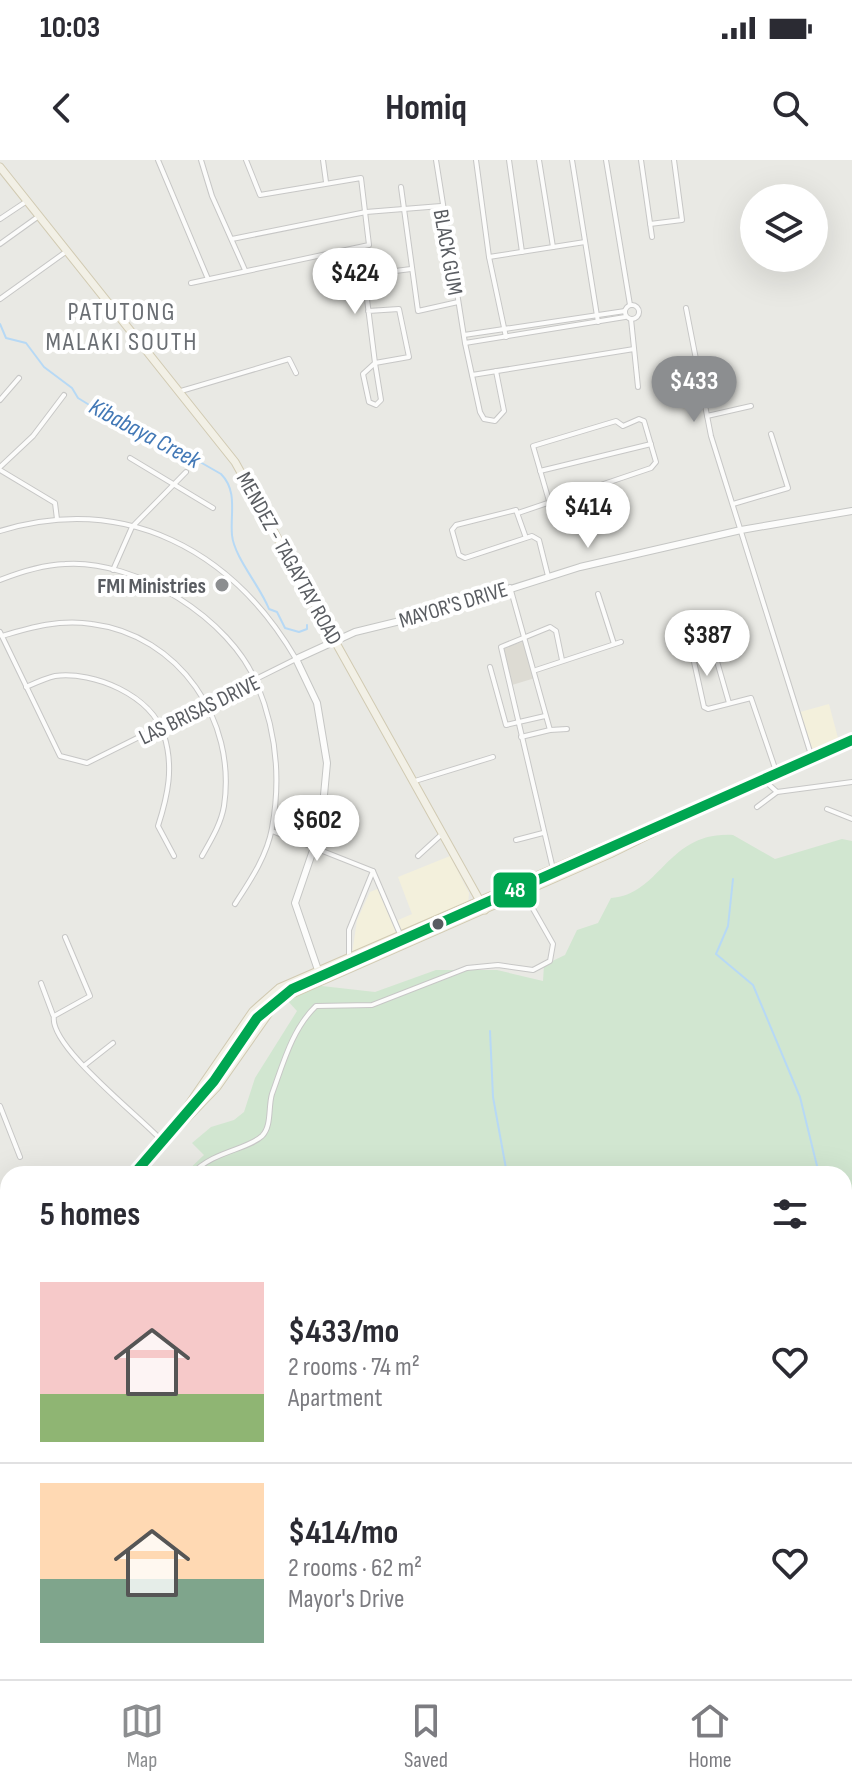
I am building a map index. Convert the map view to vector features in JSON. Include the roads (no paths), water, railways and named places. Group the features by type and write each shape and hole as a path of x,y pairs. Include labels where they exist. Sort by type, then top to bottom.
{"main road":[{"name":"MENDEZ - TAGAYTAY ROAD","path":"0,167 249,484 485,910"},
{"path":"163,1142 261,1014 299,985 852,740"},
{"path":"163,1142 253,1011 279,988 688,810 710,804"},
{"path":"141,1166 208,1098 261,1020 285,998 688,818 710,804"}],"street":[{"path":"158,160 208,279"},
{"path":"201,160 212,196 245,270"},
{"path":"191,283 369,245 361,178 260,195 246,160"},
{"path":"323,160 326,182"},
{"name":"BLACK GUM","path":"436,160 441,206 480,412 484,419 495,421 504,411 496,371"},
{"path":"476,160 489,257 506,337"},
{"path":"509,160 522,252"},
{"path":"539,160 553,247"},
{"path":"572,160 598,322"},
{"path":"606,160 630,305 627,315 638,387"},
{"path":"641,160 652,237"},
{"path":"650,224 682,220 674,160"},
{"path":"401,187 418,311 458,302"},
{"path":"0,219 27,201"},
{"path":"232,239 366,212 404,212 441,206"},
{"path":"0,244 39,216"},
{"path":"489,257 585,242"},
{"path":"0,299 67,251"},
{"path":"368,311 399,309 409,357 375,363 363,374 362,381 369,402 376,405 381,400 375,363 368,311 364,275 411,269"},
{"path":"464,335 597,315 637,316 639,311 630,305"},
{"path":"686,308 707,416 812,758"},
{"path":"465,343 627,315"},
{"path":"472,375 634,349"},
{"path":"178,392 289,359 296,373"},
{"path":"0,400 19,378"},
{"path":"57,519 55,503 0,468 33,436 64,395"},
{"path":"707,416 751,406"},
{"path":"518,513 651,468 656,462 644,421 639,419 623,426 616,421 533,446 549,501"},
{"path":"733,504 788,488 771,434"},
{"path":"540,471 651,444"},
{"path":"130,458 213,508"},
{"path":"113,570 132,527 186,472"},
{"path":"526,538 516,510 456,525 452,530 459,555 465,558 526,538 532,536 539,540 548,576"},
{"name":"MAYOR'S DRIVE","path":"336,639 441,611 548,576 741,530 852,511"},
{"path":"0,531 57,519 132,527 178,542 232,577 267,614 296,659 317,703 326,753 327,794 315,848 295,903 318,970"},
{"path":"0,580 66,564 113,570 173,594 225,636 257,682 276,761 272,831 257,870 235,904"},
{"path":"510,587 550,730"},
{"path":"598,594 614,644"},
{"path":"174,856 158,826 169,790 169,761 161,728 128,694 102,681 54,676 26,687 1,634 58,622 95,624 117,630 169,655 185,671 208,704 222,756 224,805 202,856"},
{"path":"553,869 501,647 554,628 562,660"},
{"name":"LAS BRISAS DRIVE","path":"26,687 60,756 87,763 257,682 336,639"},
{"path":"535,671 621,642"},
{"path":"729,703 712,644 691,648 704,707 729,703 748,698 753,700 777,774"},
{"path":"490,667 506,725 545,716"},
{"path":"521,737 567,729"},
{"path":"413,782 493,757"},
{"path":"764,780 777,792"},
{"path":"757,807 777,792 852,782"},
{"path":"827,809 852,819"},
{"path":"272,831 373,871 401,935"},
{"path":"516,840 543,833"},
{"path":"418,856 442,834"},
{"path":"349,957 349,930 373,871"},
{"path":"202,1166 215,1156 261,1137 267,1127 272,1096 298,1028 316,1006 372,1005 467,968 498,965 533,970 550,961 553,944 520,884"},
{"path":"54,1016 90,996 65,937"},
{"path":"41,983 54,1016 54,1029 85,1065 163,1142"},
{"path":"85,1065 113,1043"},
{"path":"0,1106 20,1157"}],"waterway":[{"name":"Kibabaya Creek","path":"0,324 6,338 26,343 44,367 72,388 78,398 91,406 107,407 136,430 153,435 221,474 230,488 232,535 242,562 269,609 277,612 285,628 299,632 307,629 307,625"},
{"path":"733,879 728,926 716,954 753,985 800,1097 817,1166"},
{"path":"490,1031 493,1097 506,1166"}],"place":[{"name":"FMI Ministries","path":"222,585"}],"district":[{"name":"PATUTONG MALAKI SOUTH","path":"122,326"}]}
